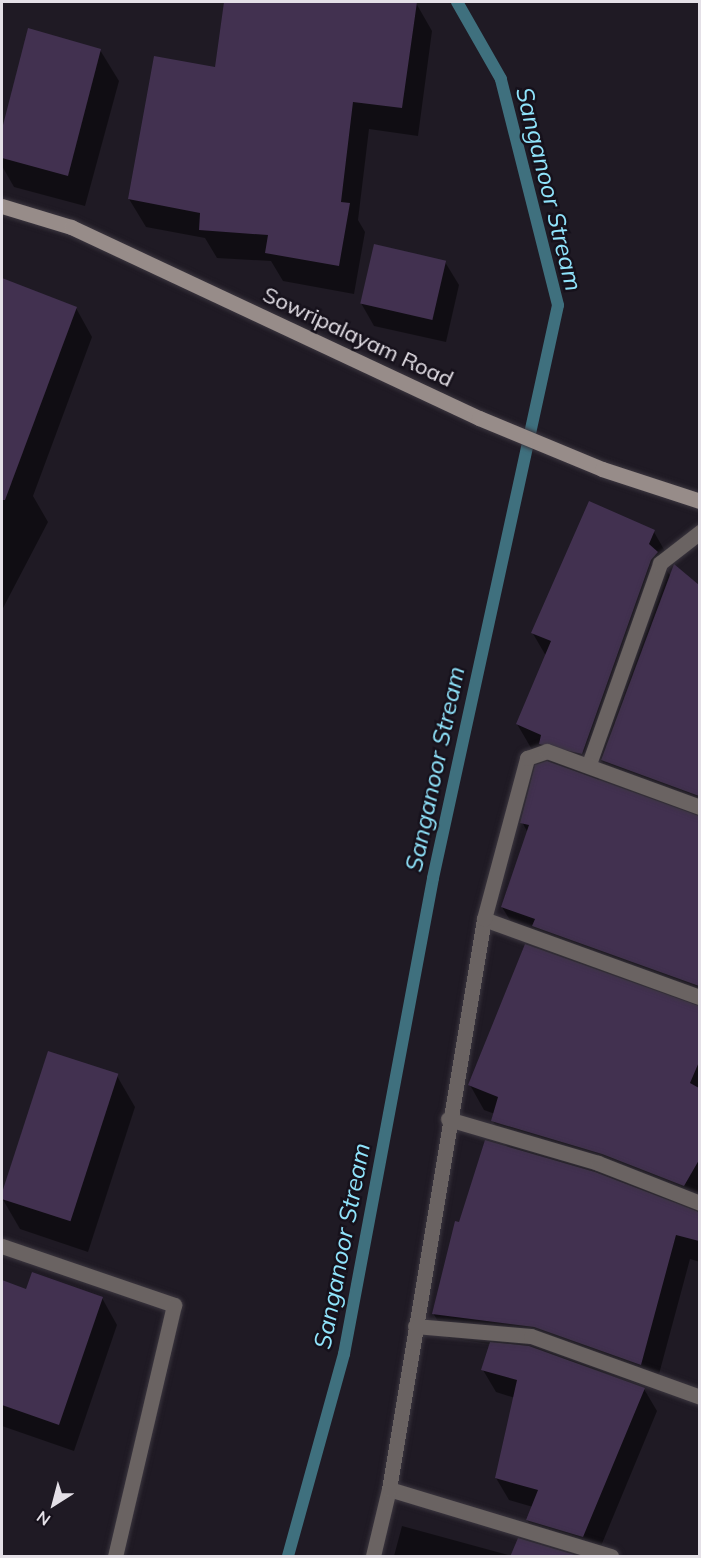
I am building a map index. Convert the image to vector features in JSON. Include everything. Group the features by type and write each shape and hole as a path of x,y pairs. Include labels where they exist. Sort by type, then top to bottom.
{"street":[{"name":"Sowripalayam Road","path":"2,206 71,227 479,418 602,469 699,501"},
{"path":"590,764 660,563 699,532"},
{"path":"373,1557 389,1489 448,1119 484,919 527,758 547,751 590,764 699,807"},
{"path":"484,919 699,997"},
{"path":"448,1119 598,1163 699,1203"},
{"path":"2,1246 174,1305 115,1557"},
{"path":"415,1326 531,1336 699,1396"},
{"path":"389,1489 611,1557"}],"building":[{"path":"224,2 417,2 402,108 353,102 341,202 350,203 339,266 265,253 268,235 199,230 200,213 128,199 154,56 215,67"},
{"path":"28,28 101,49 68,176 2,158 2,129"},
{"path":"374,244 446,261 432,320 360,303"},
{"path":"2,278 77,307 5,500 2,500"},
{"path":"589,501 655,530 649,544 658,552 651,560 582,754 539,744 541,735 516,724 551,641 531,633"},
{"path":"674,564 699,585 699,796 601,760"},
{"path":"547,761 699,816 699,986 532,926 535,919 501,907 529,825 520,823 535,765"},
{"path":"525,944 699,1006 699,1062 690,1083 699,1088 699,1160 684,1186 602,1154 491,1121 498,1097 468,1085"},
{"path":"48,1051 118,1074 70,1221 2,1199 2,1193"},
{"path":"485,1140 595,1172 699,1212 699,1241 676,1235 641,1365 534,1327 432,1314 455,1221 459,1222"},
{"path":"32,1272 103,1297 59,1425 2,1405 2,1280 26,1289"},
{"path":"490,1342 529,1346 645,1388 583,1537 526,1520 538,1490 495,1478 517,1380 481,1370"},
{"path":"518,1538 575,1555 510,1557"}],"waterway":[{"name":"Sanganoor Stream","path":"288,1556 344,1354 433,878 558,305 501,79 457,2"}]}
